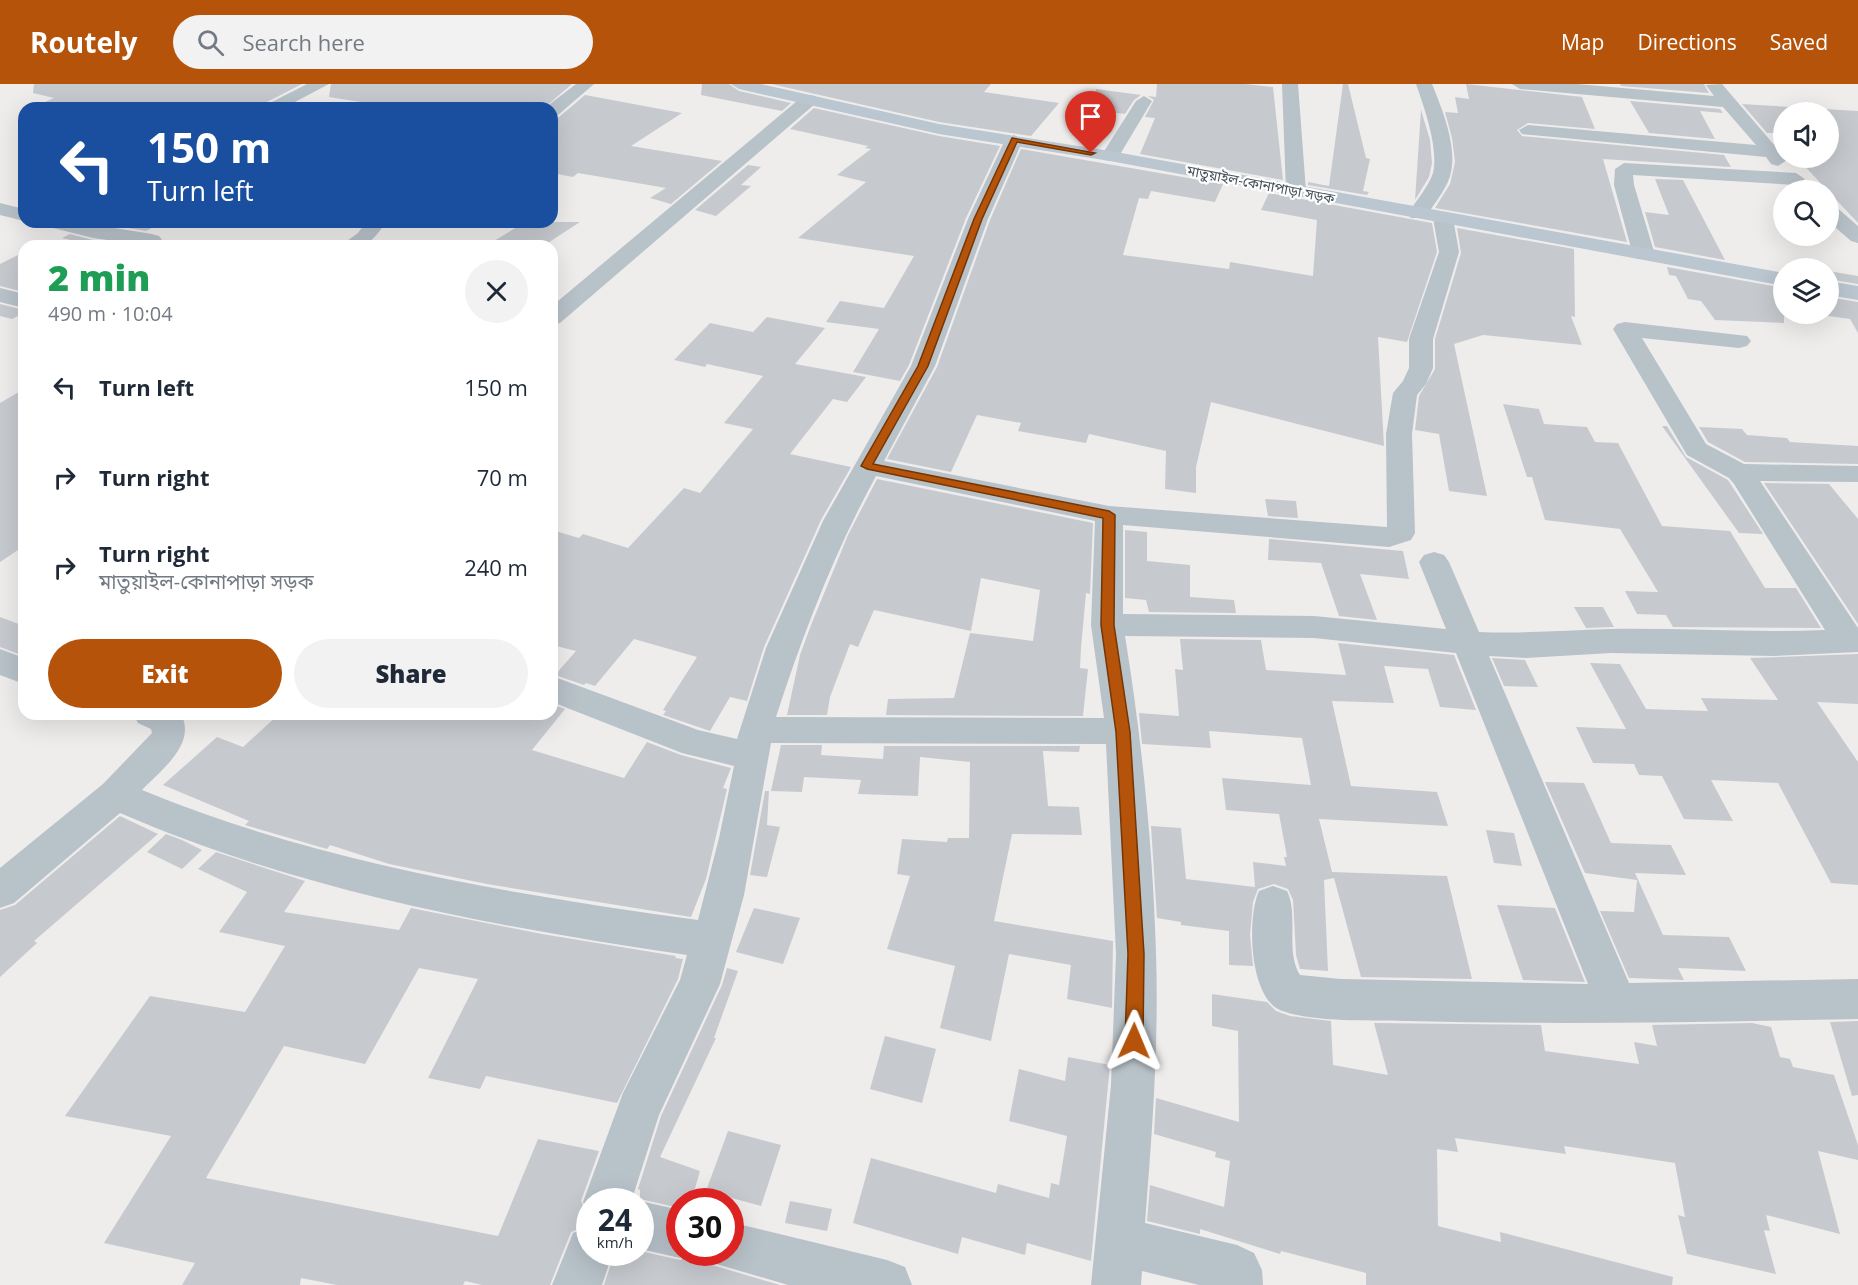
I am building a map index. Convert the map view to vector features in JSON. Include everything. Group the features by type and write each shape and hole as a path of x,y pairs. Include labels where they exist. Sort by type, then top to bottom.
{"main road":[{"name":"মাতুয়াইল-কোনাপাড়া সড়ক","path":"739,84 939,129 1110,156 1773,278"},
{"path":"1839,290 1858,293"}],"street":[{"path":"281,102 321,84"},
{"path":"558,106 586,84"},
{"path":"1290,84 1296,191"},
{"path":"867,466 1109,515 1389,537 1401,533 1399,434 1405,393 1414,384 1421,368 1421,339 1449,252 1431,216 1442,173 1442,162 1438,125 1424,84"},
{"path":"1520,84 1728,102"},
{"path":"1713,84 1796,180"},
{"path":"558,313 809,100"},
{"path":"1110,156 1144,101"},
{"path":"1528,130 1771,152"},
{"path":"612,1188 639,1109 699,984 735,849 754,743 783,648 837,521 923,366 978,219 1014,140"},
{"path":"1644,255 1624,185 1624,169 1773,182"},
{"path":"0,209 18,214"},
{"path":"1839,220 1858,237"},
{"path":"77,228 152,240"},
{"path":"360,240 372,228"},
{"path":"0,295 18,300"},
{"path":"1739,341 1625,329 1696,449 1739,472 1858,474"},
{"path":"1739,472 1853,640"},
{"path":"1109,515 1107,625 1123,732 1136,954 1133,1085 1119,1263 1238,1270 1238,1285"},
{"path":"1434,562 1616,1003"},
{"path":"1107,625 1314,627 1466,643 1526,646 1611,641 1775,644 1853,640"},
{"path":"0,661 18,669"},
{"path":"558,691 694,743 1123,732"},
{"path":"0,891 116,795 169,738 168,721 165,720"},
{"path":"116,795 156,812 295,861 549,917 712,940"},
{"path":"1273,903 1273,941 1279,983 1291,994 1341,999 1547,1005 1858,999"},
{"path":"744,1249 887,1285"},
{"path":"577,1285 584,1266"}],"building":[{"path":"34,84 302,84 267,102 45,102 54,98 33,93"},
{"path":"331,84 572,84 551,102 360,102 329,97"},
{"path":"702,84 729,84 739,91 791,103 782,111 701,95"},
{"path":"771,84 991,84 984,92 1059,103 1031,136 939,122"},
{"path":"1157,84 1245,84 1273,87 1283,180 1140,154 1155,118 1145,117 1154,100 1148,96 1156,97"},
{"path":"1343,84 1348,84 1366,158 1370,159 1363,191 1369,192 1367,195 1308,185 1308,182 1329,186"},
{"path":"1466,84 1582,97 1595,129 1528,123 1517,130 1522,136 1724,155 1731,167 1603,159 1627,242 1435,208 1450,184 1455,162 1445,112 1458,113 1455,97 1469,99"},
{"path":"1620,84 1704,84 1709,93 1621,86"},
{"path":"1096,89 1141,95 1134,100 1125,114 1094,110"},
{"path":"585,95 682,113 631,146 722,161 671,204 650,198 666,188 578,173 573,177 558,174 559,117"},
{"path":"1630,101 1720,109 1723,113 1700,111 1715,139 1649,133"},
{"path":"1742,104 1773,106 1773,133 1767,133"},
{"path":"814,108 939,136 1000,146 966,218 909,365 900,381 853,372 879,329 826,322 840,301 884,308 914,256 798,238 866,182 837,175 871,149 865,148 868,146 790,129"},
{"path":"1421,110 1430,140 1432,163 1429,177 1415,200"},
{"path":"1839,110 1858,111 1858,223 1839,203 1839,180 1818,180 1806,168 1839,168"},
{"path":"1021,149 1223,184 1215,202 1151,191 1148,199 1139,198 1123,255 1229,269 1230,262 1313,276 1317,220 1261,210 1269,193 1432,223 1437,252 1407,342 1378,337 1384,446 1211,402 1196,467 1196,493 1165,489 1166,451 1089,434 1086,443 1018,431 1021,423 977,415 951,472 887,459 937,367 990,220"},
{"path":"748,165 761,167 741,185 751,186 716,216 695,210"},
{"path":"1655,179 1683,180 1725,260 1655,247 1645,212 1669,215"},
{"path":"558,222 580,222 552,240 496,240 515,228 558,228"},
{"path":"128,228 152,228 146,231"},
{"path":"1457,228 1574,249 1575,317 1571,316 1582,345 1483,335 1454,344 1487,496 1449,491 1439,434 1415,430 1419,396 1435,369 1435,339 1461,253"},
{"path":"70,234 93,240 71,240 62,238"},
{"path":"18,255 18,290 0,286 0,264"},
{"path":"1667,267 1773,286 1773,323 1715,320 1701,301 1688,299 1676,276 1669,275"},
{"path":"1839,273 1858,276 1858,284 1839,281"},
{"path":"1839,299 1858,302 1858,333 1850,319 1839,318"},
{"path":"0,304 18,308 18,316 12,319 0,316"},
{"path":"767,317 825,328 795,364 866,377 847,402 833,399 790,454 851,467 821,520 764,647 747,701 730,697 710,731 663,715 666,711 663,710 697,657 634,639 595,686 586,683 584,685 558,676 558,672 576,651 558,646 558,532 579,538 583,534 628,548 684,488 700,493 753,429 724,423 763,376 707,364 705,367 674,360 710,323 753,332"},
{"path":"18,392 18,550 0,562 0,403"},
{"path":"1503,404 1539,409 1544,424 1587,427 1595,442 1618,443 1662,526 1730,531 1765,588 1796,588 1821,628 1673,627 1666,615 1637,614 1625,591 1658,592 1620,529 1545,520 1532,477 1527,477"},
{"path":"1662,426 1667,426 1686,457 1728,480 1763,534 1739,533"},
{"path":"1699,427 1742,429 1747,435 1787,438 1790,442 1858,446 1858,464 1745,462 1708,442"},
{"path":"877,479 1093,523 1090,594 1086,593 1081,648 1080,668 1088,669 1083,716 886,715 888,699 954,698 970,633 1033,641 1040,590 981,578 971,631 874,610 858,647 850,644 830,697 827,715 787,715 800,655 811,625 848,535"},
{"path":"1764,483 1829,484 1858,519 1858,624"},
{"path":"1265,499 1296,501 1298,518 1268,516"},
{"path":"1125,530 1147,532 1147,561 1190,565 1190,597 1234,600 1236,613 1149,612 1146,600 1125,598"},
{"path":"1269,539 1403,551 1409,579 1360,574 1377,620 1339,616 1321,563 1268,560"},
{"path":"1574,607 1603,607 1614,627 1586,628"},
{"path":"0,617 18,624 18,654 0,647"},
{"path":"1180,639 1261,640 1266,670 1346,675 1338,643 1454,655 1476,710 1440,707 1428,669 1384,666 1394,703 1332,701 1351,786 1437,792 1448,826 1319,819 1332,872 1447,876 1472,979 1361,977 1334,878 1324,880 1328,971 1300,969 1296,955 1293,900 1288,889 1274,884 1258,889 1253,902 1250,935 1253,966 1229,965 1229,931 1181,925 1181,922 1157,918 1151,826 1181,828 1186,879 1255,887 1253,862 1286,866 1284,857 1287,857 1279,814 1226,810 1222,778 1311,785 1302,738 1209,731 1211,748 1142,744 1139,713 1179,716 1175,669 1183,670"},
{"path":"1858,654 1858,704 1817,702 1858,762 1858,885 1831,883 1778,783 1711,780 1733,821 1684,819 1662,776 1639,775 1634,764 1593,763 1576,727 1626,729 1590,663 1620,664 1646,709 1708,711 1701,698 1778,700 1750,658"},
{"path":"1492,658 1525,660 1538,687 1504,686"},
{"path":"558,706 565,709 558,718"},
{"path":"272,720 556,720 532,750 624,778 647,742 681,755 731,768 723,788 727,789 706,879 691,917 487,884 389,864 330,845 327,849 245,825 249,821 163,785 217,737 243,747"},
{"path":"781,745 822,745 821,755 883,759 884,746 1080,746 1079,752 1043,751 1048,806 1079,807 1082,835 1012,834 994,921 1113,941 1112,1008 1067,999 1071,965 1009,954 991,1041 940,1028 955,966 887,949 910,876 897,874 902,839 947,842 948,838 969,838 970,762 920,757 918,796 858,794 861,780 804,777 802,792 771,791"},
{"path":"1545,782 1584,783 1611,843 1671,845 1686,875 1635,873 1663,935 1729,937 1746,971 1678,968 1684,980 1629,978 1600,911 1634,912 1637,880 1585,873"},
{"path":"765,791 769,791 767,825 780,827 767,877 750,875"},
{"path":"120,816 158,834 34,941 37,943 0,977 0,910 15,905"},
{"path":"1486,830 1514,833 1522,866 1494,863"},
{"path":"166,834 202,850 182,869 147,852"},
{"path":"216,852 305,881 284,912 399,930 411,908 683,959 678,979 617,1103 486,1076 480,1089 428,1078 478,979 419,968 365,1064 284,1046 206,1178 498,1236 538,1139 599,1151 586,1188 576,1188 576,1230 571,1232 550,1285 482,1285 465,1281 463,1285 337,1285 301,1278 300,1285 182,1285 195,1263 104,1243 171,1136 65,1116 150,996 245,1012 285,946 219,932 247,892 198,869"},
{"path":"1497,905 1555,908 1585,982 1523,980"},
{"path":"754,908 800,918 783,964 736,952"},
{"path":"727,968 738,971 714,1038 716,1038 660,1157 700,1171 695,1188 666,1188 666,1205 654,1202 654,1188 638,1188 661,1116 722,985"},
{"path":"1212,994 1267,1002 1276,1011 1290,1016 1331,1021 1333,1065 1388,1075 1374,1023 1541,1025 1545,1051 1639,1064 1634,1042 1657,1046 1652,1025 1752,1023 1771,1027 1780,1057 1790,1059 1793,1067 1834,1075 1858,1145 1858,1160 1818,1151 1840,1234 1766,1215 1770,1231 1764,1230 1776,1274 1687,1254 1678,1215 1685,1217 1675,1163 1564,1146 1566,1154 1455,1138 1458,1152 1437,1149 1438,1226 1501,1242 1500,1232 1673,1277 1672,1285 1366,1285 1366,1273 1281,1251 1280,1254 1200,1229 1200,1234 1147,1221 1150,1185 1224,1207 1230,1161 1215,1157 1216,1152 1154,1134 1156,1098 1239,1122 1238,1031 1212,1026"},
{"path":"1858,1021 1858,1095 1852,1096 1830,1022"},
{"path":"885,1036 936,1049 922,1103 870,1089"},
{"path":"1068,1057 1110,1065 1091,1261 1027,1243 1025,1255 962,1237 958,1254 853,1223 871,1158 996,1193 998,1184 1049,1198 1051,1183 1059,1185 1067,1136 1009,1121 1019,1069 1065,1081"},
{"path":"728,1131 781,1145 761,1206 744,1201 744,1188 707,1188"},
{"path":"790,1201 832,1209 827,1231 785,1223"},
{"path":"654,1254 666,1257 666,1266 715,1266 780,1285 604,1285 610,1266 654,1266"}],"route":[{"path":"1091,153 1014,140 978,219 923,366 867,466 1109,515 1107,625 1123,732 1136,954 1134,1041"}]}
